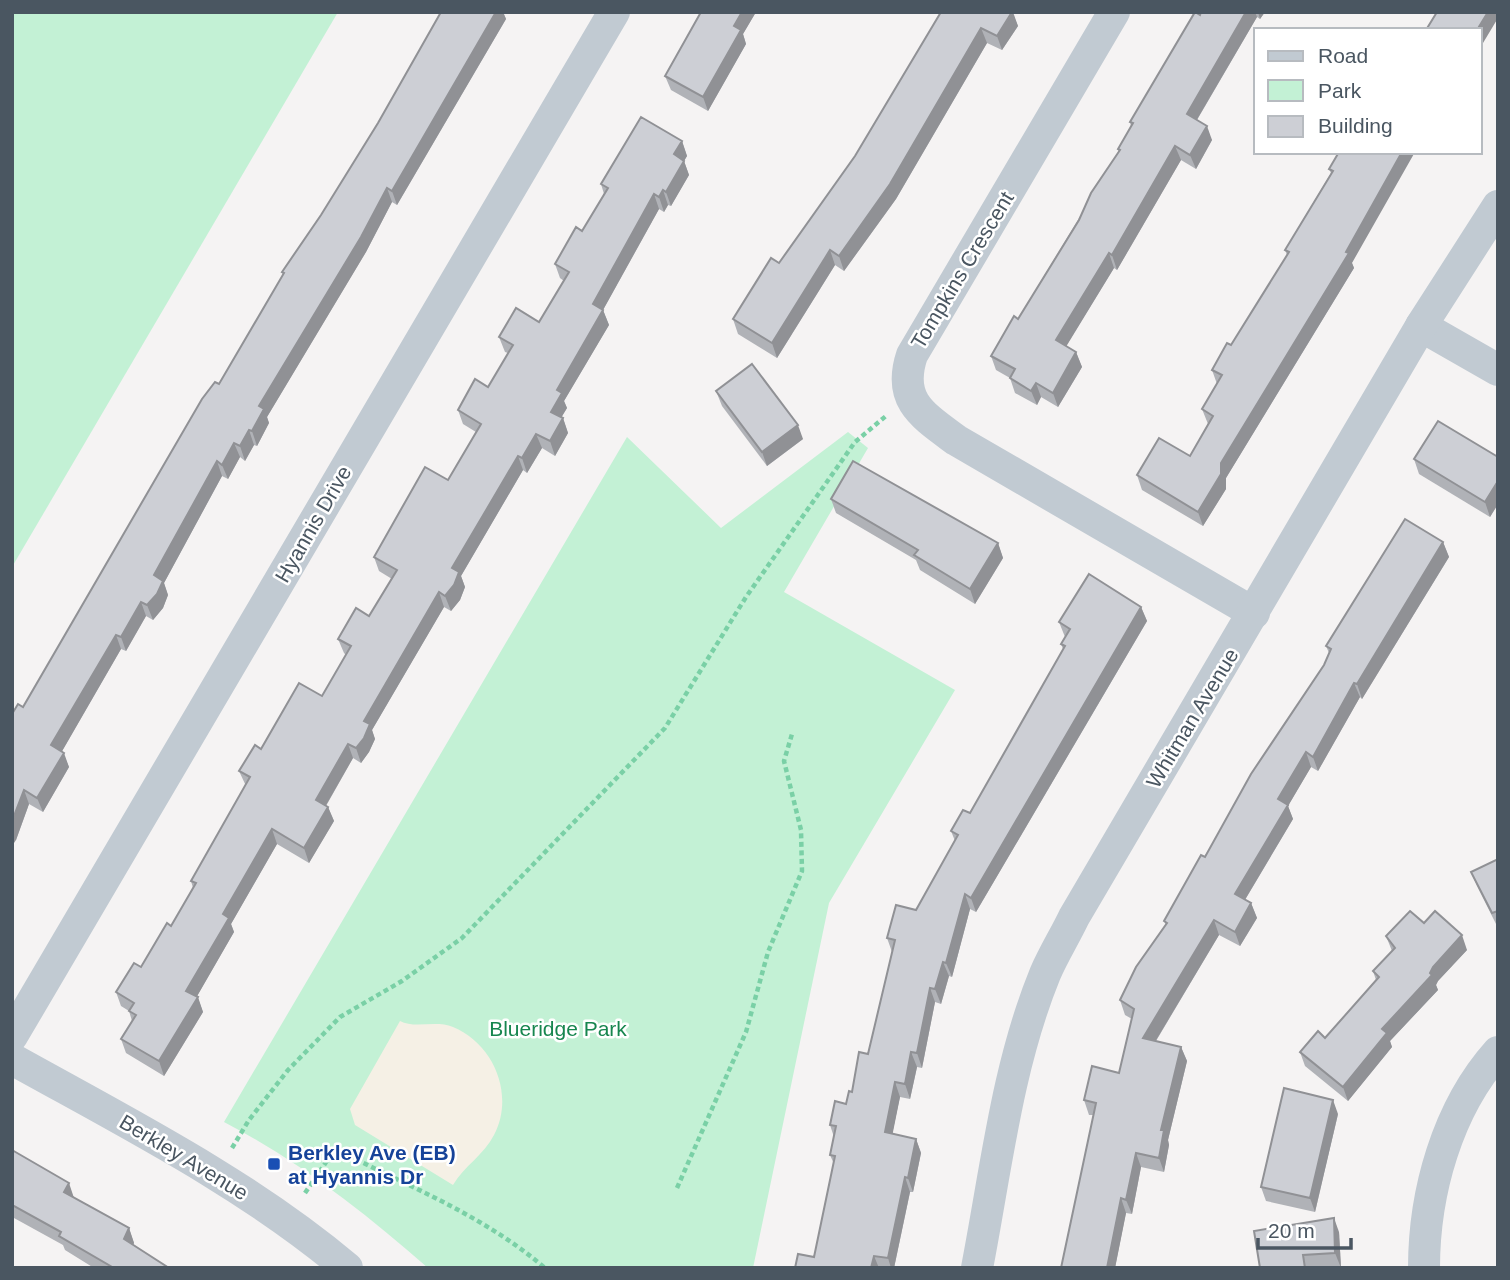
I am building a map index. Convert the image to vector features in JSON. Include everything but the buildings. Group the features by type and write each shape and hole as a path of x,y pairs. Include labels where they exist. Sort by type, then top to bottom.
{"street":[{"name":"Hyannis Drive","path":"12,1036 614,12"},
{"name":"Tompkins Crescent","path":"909,398 906,372 912,355 1114,12"},
{"name":"Whitman Avenue","path":"977,1268 1006,1111 1024,1037 1045,973 1074,917 1421,326 1498,206"},
{"path":"1421,326 1498,370"},
{"path":"909,398 931,422 956,440 1254,613"},
{"path":"1424,1268 1424,1236 1447,1135 1469,1093 1498,1052"},
{"name":"Berkley Avenue","path":"12,1059 218,1174 305,1232 348,1268"}],"path":[{"path":"218,1174 249,1120 288,1070 340,1017 402,981 462,938 665,728 746,597 855,442 909,398"},
{"path":"677,1188 746,1032 768,952 802,871 801,830 784,761 792,734"},
{"path":"305,1193 335,1149 451,1204 513,1240 545,1268"}],"green space":[{"path":"12,12 338,12 12,567"},
{"name":"Blueridge Park","path":"848,432 868,448 784,592 955,690 829,903 753,1268 428,1268 380,1227 305,1171 224,1122 627,437 721,528"}],"sand":[{"path":"400,1021 453,1027 480,1045 497,1072 502,1104 500,1120 485,1149 453,1185 355,1125 350,1109"}],"place":[{"name":"Berkley Ave (EB) at Hyannis Dr","path":"274,1164"}]}
